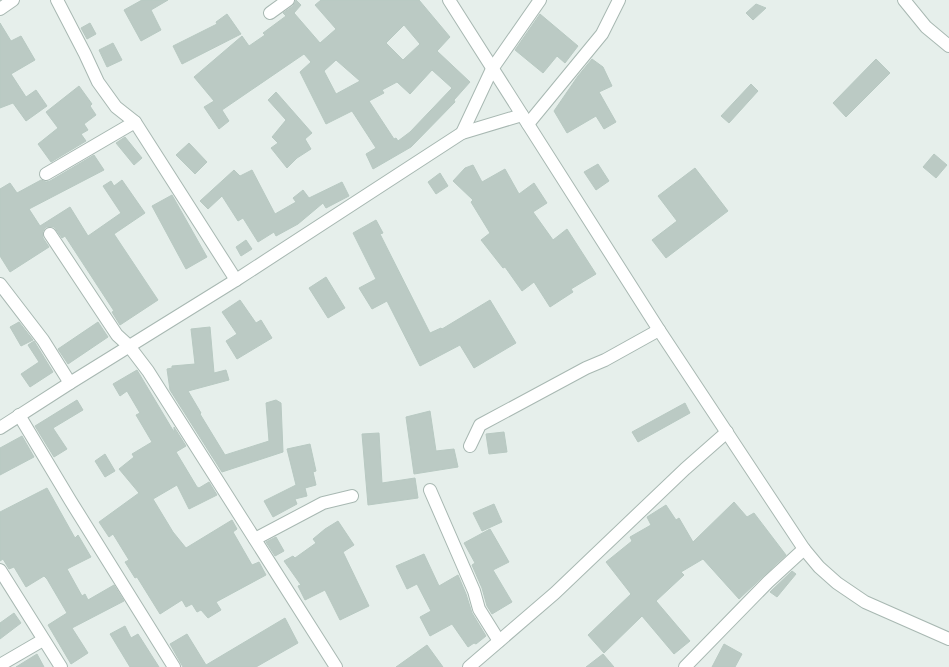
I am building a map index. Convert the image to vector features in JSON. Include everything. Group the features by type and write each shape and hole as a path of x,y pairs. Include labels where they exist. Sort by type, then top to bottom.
{"street":[{"path":"0,9 13,0"},
{"path":"57,0 98,82 116,107 135,122 236,280"},
{"path":"270,13 288,0"},
{"path":"449,0 659,330 804,549 819,567 865,602 949,640"},
{"path":"462,133 492,69 540,0"},
{"path":"0,428 236,280 462,133 525,119 602,34 619,0"},
{"path":"904,0 926,27 949,46"},
{"path":"46,174 135,122"},
{"path":"50,234 117,335 129,346 148,370 336,667"},
{"path":"0,284 43,340 70,383"},
{"path":"470,446 480,424 659,330"},
{"path":"19,415 174,667"},
{"path":"469,667 555,593 727,432"},
{"path":"430,490 474,591 479,609 499,641"},
{"path":"255,539 323,503 352,496"},
{"path":"685,667 768,582 804,549"},
{"path":"0,570 61,667"},
{"path":"0,665 43,640"}],"building":[{"path":"142,0 168,0 151,10 161,30 141,41 124,10"},
{"path":"296,0 301,5 294,13 320,43 336,29 315,5 321,0 419,0 450,37 437,51 470,82 454,100 455,102 411,147 373,169 366,154 376,148 352,111 326,124 300,72 311,62 304,54 222,110 229,121 219,129 204,107 214,101 194,77 242,36 249,46 265,35 263,33 286,16 283,13 293,6","holes":["404,25 420,44 403,60 386,43","336,60 360,81 336,94 324,71","432,70 452,88 410,132 398,141 396,138 394,139 369,101 384,93 382,90 397,82 410,94"]},
{"path":"756,4 766,8 753,20 746,13"},
{"path":"227,14 241,34 182,64 173,46 217,24 216,22"},
{"path":"540,14 578,46 565,63 557,56 543,73 515,50"},
{"path":"0,23 11,41 21,36 35,60 11,74 26,97 36,90 47,106 26,121 13,103 0,108"},
{"path":"90,23 96,34 87,39 81,28"},
{"path":"113,43 122,60 107,67 99,50"},
{"path":"592,59 603,67 612,86 599,92 616,122 604,129 596,116 567,133 554,111"},
{"path":"876,59 890,73 846,117 833,103"},
{"path":"751,84 758,91 729,123 721,116"},
{"path":"79,86 92,104 90,106 96,115 84,124 88,130 81,134 86,141 51,162 38,144 58,128 46,112"},
{"path":"276,92 312,133 305,139 311,149 297,158 287,168 271,148 278,143 272,137 286,120 268,100"},
{"path":"125,137 142,158 134,165 116,143"},
{"path":"189,143 207,162 195,174 176,155"},
{"path":"934,154 947,165 936,178 923,167"},
{"path":"94,155 104,170 29,209 40,226 70,207 88,236 121,213 103,186 111,181 114,186 122,180 145,213 114,234 158,300 120,325 112,312 114,311 65,236 62,238 54,227 46,227 43,231 43,238 49,247 10,272 0,256 0,189 10,183 17,193 41,180 50,181"},
{"path":"598,164 609,181 596,190 584,172"},
{"path":"473,165 482,182 505,169 519,194 534,183 547,203 533,212 553,240 567,229 596,274 571,289 573,292 550,307 534,282 522,291 505,267 503,268 481,240 490,233 471,202 473,200 453,181 465,168"},
{"path":"695,168 728,211 666,258 652,240 677,221 658,196"},
{"path":"234,170 240,176 252,170 275,214 296,202 293,198 303,190 309,198 342,182 349,196 326,208 323,203 298,224 276,236 274,232 258,242 243,218 238,221 222,196 208,209 200,201"},
{"path":"440,173 448,186 436,194 428,182"},
{"path":"172,195 207,257 186,269 152,206"},
{"path":"376,220 383,233 380,234 430,333 442,329 490,300 516,343 474,368 460,345 420,366 387,301 372,309 359,288 376,279 353,233"},
{"path":"246,240 252,249 241,256 236,247"},
{"path":"326,277 345,308 328,318 309,288"},
{"path":"240,300 256,323 261,320 272,338 237,359 226,341 237,334 222,312"},
{"path":"19,322 33,340 21,346 10,327"},
{"path":"98,322 108,337 68,364 58,349"},
{"path":"210,327 214,373 226,370 229,380 188,391 225,455 269,441 266,403 276,400 281,403 283,452 222,472 170,390 167,369 172,368 172,366 195,364 191,329"},
{"path":"34,341 53,372 30,387 21,374 39,362 28,345"},
{"path":"137,370 174,432 174,427 186,446 176,452 197,487 199,488 209,482 217,495 189,509 177,485 153,499 173,532 186,548 232,520 237,529 233,532 252,565 259,562 266,575 216,602 221,610 208,618 201,610 197,612 192,604 186,607 182,600 160,614 137,577 135,578 125,562 129,560 113,534 109,537 99,522 139,493 119,469 134,457 132,454 152,442 136,415 140,413 127,391 120,396 113,384"},
{"path":"77,400 83,410 53,428 67,449 54,457 35,426"},
{"path":"685,403 690,413 638,442 632,432"},
{"path":"430,411 436,451 454,449 458,467 414,474 406,417"},
{"path":"504,432 507,452 489,454 486,434"},
{"path":"379,433 382,483 415,478 418,498 368,505 362,434"},
{"path":"22,436 34,457 0,475 0,448"},
{"path":"310,444 316,471 313,472 316,485 305,488 307,496 295,499 297,504 273,517 264,501 296,485 287,449"},
{"path":"105,454 115,471 105,477 95,461"},
{"path":"47,488 75,538 78,535 91,557 67,569 82,596 85,594 88,600 114,585 124,601 72,628 88,653 71,664 48,625 67,613 47,579 44,576 26,587 14,567 9,569 3,559 0,561 0,512"},
{"path":"734,502 747,517 754,513 786,555 739,599 703,559 681,572 684,575 656,601 690,641 674,654 642,616 604,653 588,635 631,594 606,562 632,541 630,537 651,525 647,517 666,505 676,520 679,518 693,542"},
{"path":"494,504 502,522 482,531 473,513"},
{"path":"338,521 354,545 343,552 369,606 340,620 325,590 305,600 298,586 301,585 284,561 293,556 295,558 316,543 313,539"},
{"path":"490,529 509,562 493,570 512,602 492,614 487,606 472,565 475,563 464,543"},
{"path":"276,537 284,551 275,556 266,542"},
{"path":"424,554 439,586 458,575 472,613 486,636 476,644 474,643 468,647 452,624 430,636 420,617 431,611 417,584 407,589 396,566"},
{"path":"792,571 796,574 777,597 770,592"},
{"path":"14,613 21,623 0,639 0,623"},
{"path":"285,618 298,643 256,667 183,667 170,644 187,634 206,665"},
{"path":"125,626 131,638 138,634 159,667 130,667 110,634"},
{"path":"724,644 742,654 735,667 712,667"},
{"path":"427,645 443,667 396,667"},
{"path":"37,654 44,667 16,667"},
{"path":"603,654 614,667 586,667"}]}
